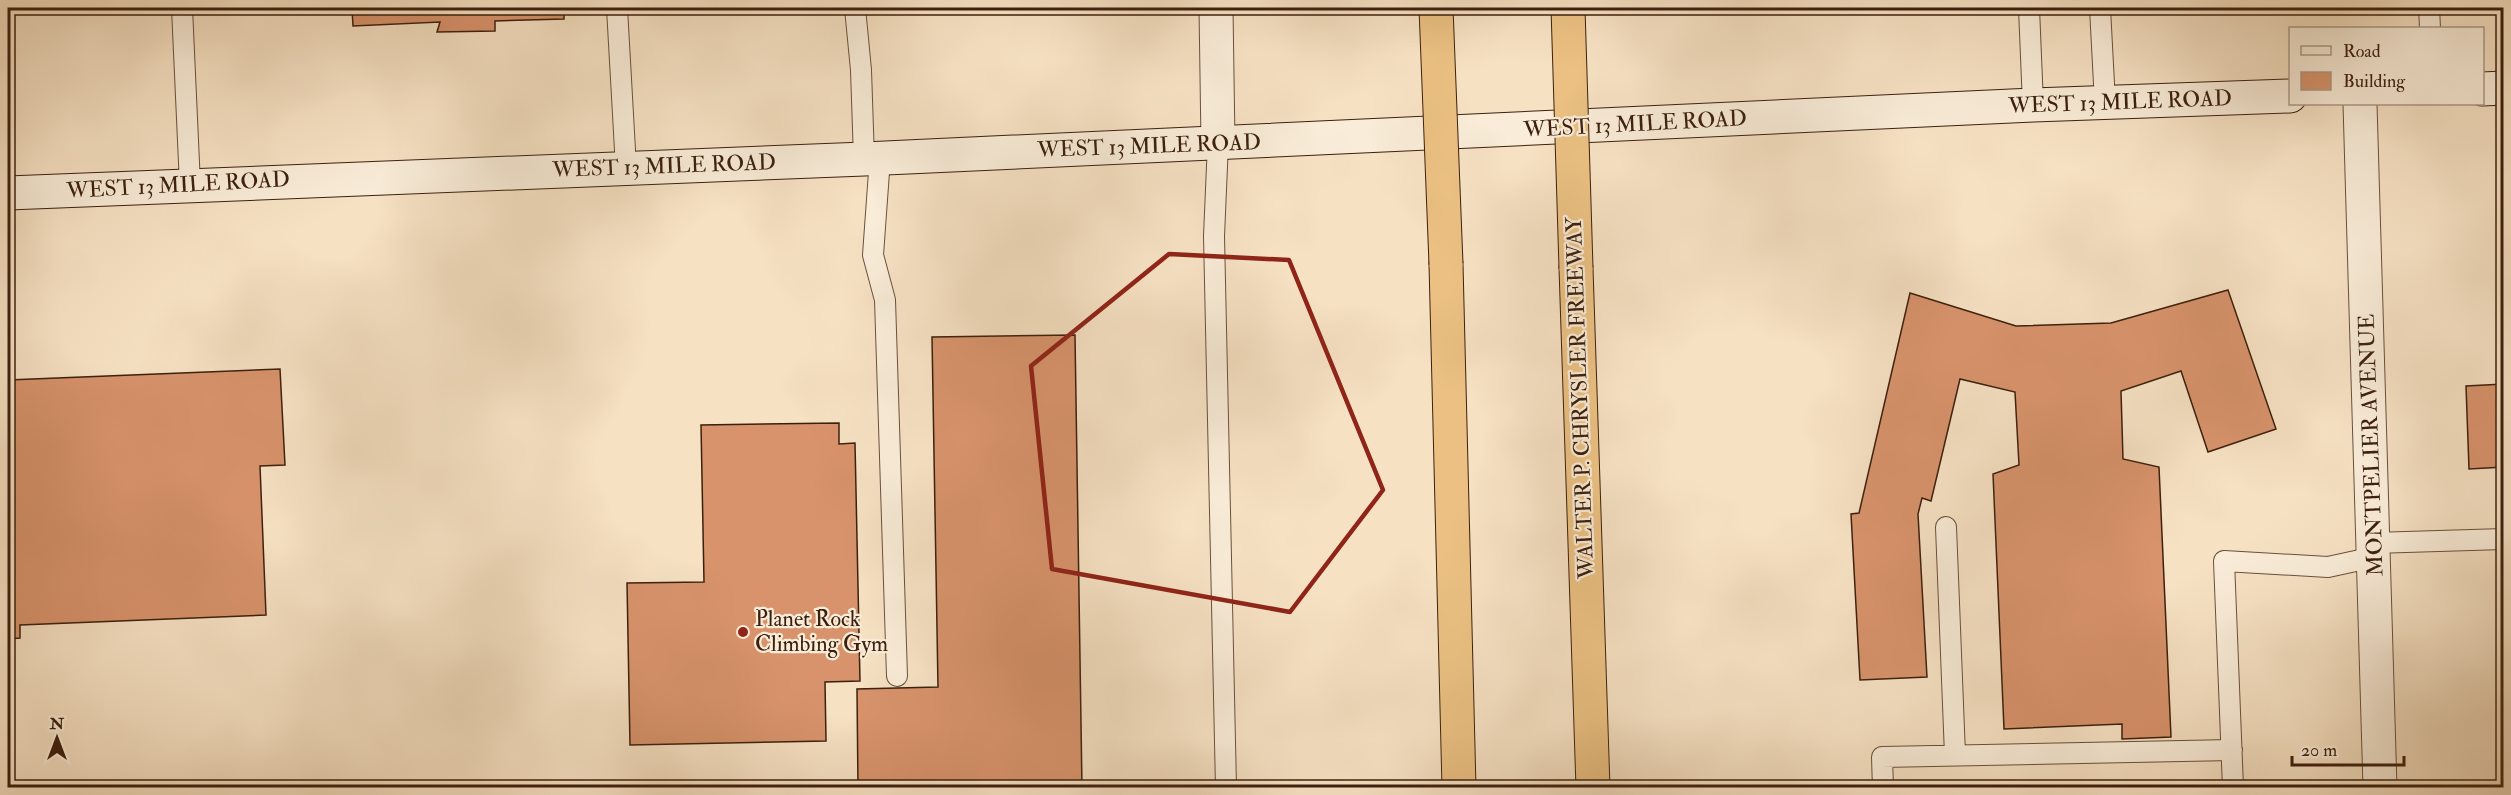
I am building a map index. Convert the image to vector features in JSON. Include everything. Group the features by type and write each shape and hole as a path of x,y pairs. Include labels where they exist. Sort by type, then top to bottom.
{"highway":[{"path":"1436,8 1446,264 1459,788"},
{"name":"WALTER P. CHRYSLER FREEWAY","path":"1568,8 1593,788"}],"main road":[{"path":"1216,8 1218,143"},
{"path":"2484,89 2504,88"},
{"name":"WEST 13 MILE ROAD","path":"8,192 872,158 2033,105 2289,96"},
{"name":"MONTPELIER AVENUE","path":"2360,105 2380,788"}],"lane":[{"path":"182,8 190,185"},
{"path":"617,8 626,168"},
{"path":"855,8 872,158 873,255 885,300 897,676"},
{"path":"2029,8 2033,105"},
{"path":"2100,8 2105,103"},
{"path":"2429,8 2430,27"},
{"path":"1218,143 1214,236 1226,788"},
{"path":"1946,527 1955,755"},
{"path":"2233,788 2224,561 2328,567 2374,550 2504,539"},
{"path":"1882,788 1882,757 2232,750"}],"highlighted area":[{"path":"1169,254 1289,260 1383,490 1290,612 1052,569 1031,366"}],"building":[{"path":"352,8 564,8 564,19 495,21 495,31 437,32 440,22 353,26"},
{"path":"2228,290 2276,429 2208,452 2181,371 2121,391 2123,459 2159,467 2171,737 2122,739 2122,724 2004,729 1993,474 2019,465 2015,392 1960,379 1931,501 1922,498 1918,514 1927,677 1860,680 1851,514 1859,513 1910,293 2016,326 2111,323"},
{"path":"1075,335 1082,788 858,788 857,689 938,687 932,337"},
{"path":"280,369 285,465 260,466 266,615 20,625 20,638 8,639 8,380"},
{"path":"2504,384 2504,467 2469,469 2466,386"},
{"name":"Planet Rock Climbing Gym","path":"839,423 839,444 855,443 860,681 825,682 826,741 630,745 627,583 704,582 701,425"}],"place":[{"name":"Planet Rock Climbing Gym","path":"743,632"}]}
